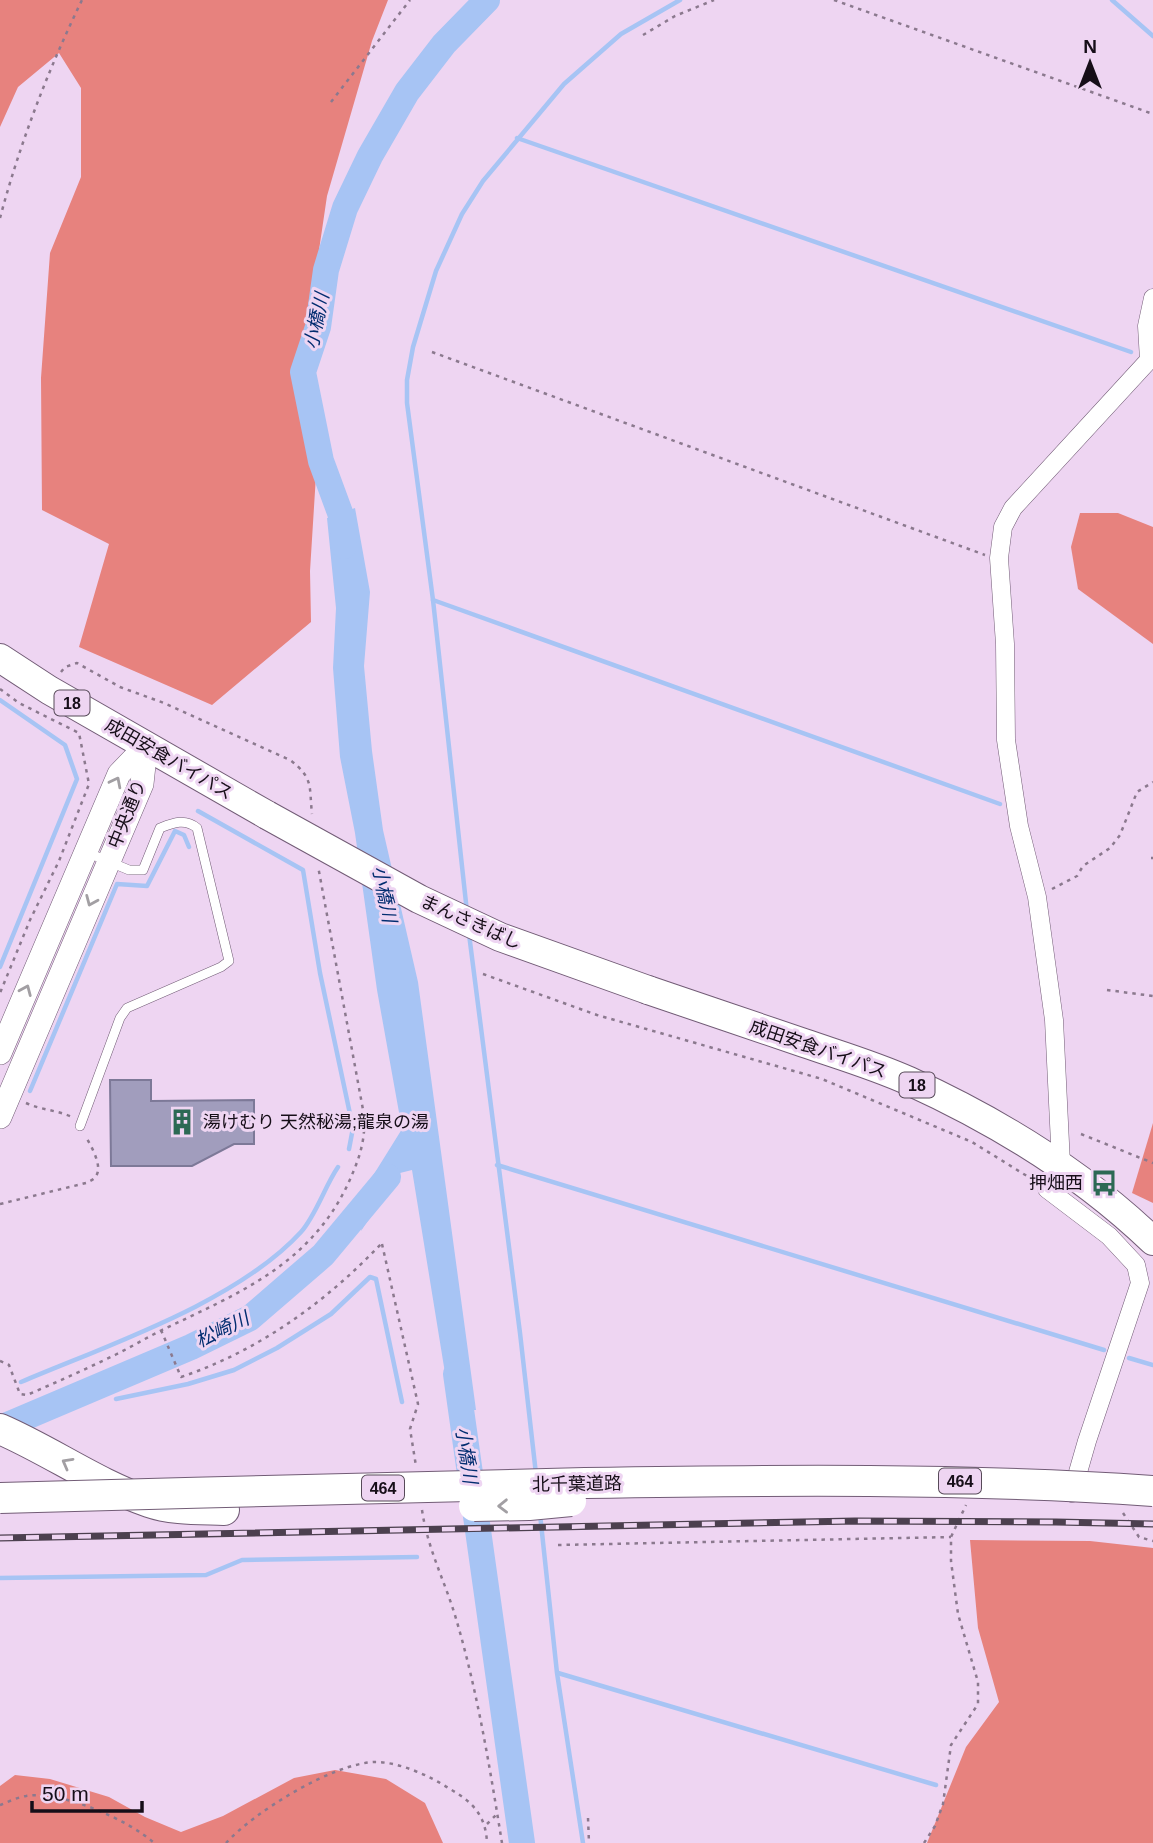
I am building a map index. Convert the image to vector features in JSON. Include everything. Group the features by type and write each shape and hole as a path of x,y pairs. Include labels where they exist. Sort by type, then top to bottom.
{"highway":[{"path":"0,1429 97,1480 151,1503 192,1508 224,1510 529,1505 766,1480"},
{"name":"北千葉道路","path":"0,1498 766,1480 954,1481 1153,1491"}],"main road":[{"name":"成田安食バイパス","path":"0,658 49,690 267,815"},
{"name":"まんさきばし","path":"267,815 419,899 500,937 648,990"},
{"name":"成田安食バイパス","path":"648,990 857,1061 908,1081 969,1111 1061,1164 1132,1220 1153,1241"}],"street":[{"path":"1070,1500 1140,1283 1136,1265 1109,1236 1047,1189 1061,1164 1054,1020 1037,897 1019,826 1006,740 1005,644 999,558 1003,527 1013,508 1149,360 1147,326 1153,298"},
{"name":"中央通り","path":"0,1053 119,774 146,746"},
{"name":"中央通り","path":"4,1107 142,784 146,746"}],"lane":[{"path":"80,1126 120,1018 127,1008 222,967 229,961 197,828 190,823 174,822 160,828 143,870 130,870 85,852"}],"path":[{"path":"0,218 16,159 82,0"},
{"path":"331,102 410,0"},
{"path":"643,35 675,16 714,0"},
{"path":"834,0 1153,114"},
{"path":"432,352 999,558"},
{"path":"49,690 65,667 77,663 120,687 164,703 290,761 304,771 309,784 312,815"},
{"path":"0,689 19,703 79,733 89,784 59,861 30,919 0,993"},
{"path":"1037,897 1077,876 1083,866 1110,848 1120,835 1137,793 1153,782"},
{"path":"0,1361 9,1365 20,1394 27,1395 116,1355 161,1330 252,1287 285,1264 327,1219 343,1194 360,1159 366,1133 316,855"},
{"path":"483,974 597,1014 822,1079 972,1142 1047,1189"},
{"path":"1107,990 1153,996"},
{"path":"0,1204 86,1183 96,1176 99,1168 93,1149 76,1119 36,1108 4,1107"},
{"path":"1081,1134 1153,1163"},
{"path":"161,1330 181,1377 216,1365 295,1318 351,1276 382,1244 418,1404 410,1429 416,1469"},
{"path":"1119,1507 1139,1537 1153,1541"},
{"path":"422,1510 426,1537 457,1621 487,1749 502,1843"},
{"path":"558,1545 951,1537 951,1561 958,1614 978,1682 978,1704 951,1745 943,1804 935,1826 924,1843"},
{"path":"226,1843 257,1816 307,1784 352,1766 373,1762 389,1763 437,1780 467,1799 486,1824 487,1843"},
{"path":"0,1805 27,1796 56,1796 83,1804 142,1832 154,1843"},
{"path":"486,1824 497,1814"},
{"path":"588,1818 589,1843"}],"shaded area":[{"path":"0,0 388,0 372,41 327,196 304,352 316,475 310,571 311,622 212,705 79,647 109,544 42,510 41,378 50,253 81,177 81,88 59,53 18,87 0,127"},
{"path":"1080,513 1118,513 1153,527 1153,644 1078,589 1071,547"},
{"path":"1153,1123 1153,1203 1132,1193"},
{"path":"970,1540 1090,1541 1153,1548 1153,1843 927,1843 966,1747 999,1702 978,1628"},
{"path":"335,1770 386,1779 425,1803 443,1843 0,1843 0,1786 15,1775 50,1779 109,1797 145,1817 181,1832 223,1816 294,1778"}],"water":[{"path":"355,508 370,592 364,666 372,751 383,830 418,982 476,1410 451,1410 412,1170 400,1173 361,1231 369,1182 402,1129 377,990 355,833 340,757 333,668 336,608 327,518"}],"building":[{"name":"湯けむり 天然秘湯;龍泉の湯","path":"110,1080 151,1080 151,1101 254,1100 254,1144 234,1144 192,1166 111,1166"}],"waterway":[{"name":"小橋川","path":"344,546 342,518 321,461 303,372 318,327 326,270 345,208 370,156 407,92 444,44 487,0"},
{"path":"467,912 433,600 407,403 407,380 413,347 436,271 462,214 483,181 564,84 621,34 680,0"},
{"path":"1112,0 1153,36"},
{"path":"517,138 1131,352"},
{"path":"433,600 1000,804"},
{"path":"0,700 65,745 77,779 0,967"},
{"path":"198,811 303,870 320,973 353,1128 349,1149"},
{"path":"30,1091 117,884 147,886 175,831 184,835 189,847"},
{"path":"469,934 536,1474"},
{"path":"497,1165 1104,1350"},
{"path":"21,1382 131,1337 242,1280 274,1257 301,1232 338,1167"},
{"name":"松崎川","path":"0,1428 191,1347 250,1318 323,1255 388,1177"},
{"path":"116,1399 188,1384 234,1370 277,1348 331,1314 370,1277 376,1279 402,1402"},
{"path":"1129,1358 1153,1365"},
{"name":"小橋川","path":"456,1374 522,1843"},
{"path":"540,1514 557,1673 583,1843"},
{"path":"0,1578 206,1575 242,1560 417,1557"},
{"path":"558,1673 936,1785"}],"railway":[{"path":"0,1538 855,1521 1153,1524"}],"place":[{"name":"湯けむり 天然秘湯;龍泉の湯","path":"182,1122"},
{"name":"押畑西","path":"1104,1183"}]}
